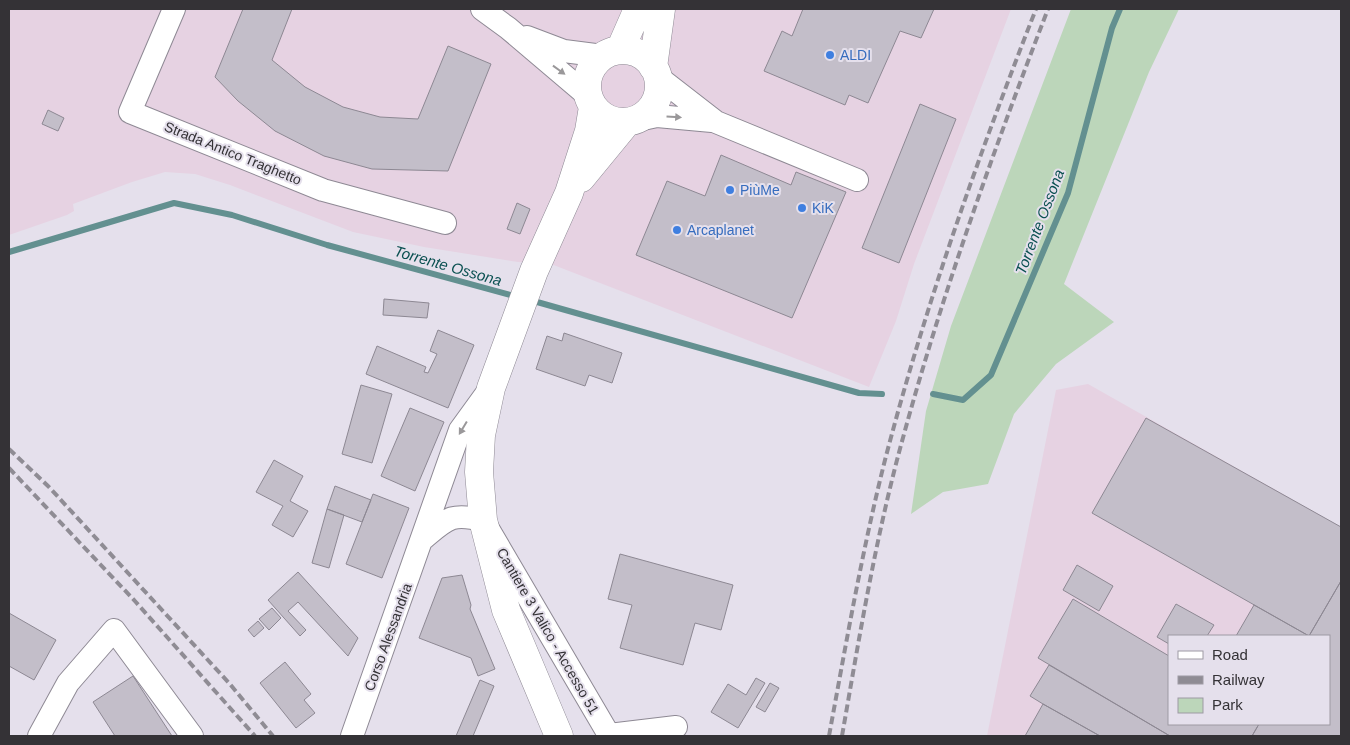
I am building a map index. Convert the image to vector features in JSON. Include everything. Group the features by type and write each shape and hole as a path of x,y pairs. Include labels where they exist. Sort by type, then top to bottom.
{"main road":[{"path":"559,736 506,610 483,520 479,472 480,444 491,388 512,327 534,271 570,194 589,131 589,73 595,64 612,53 638,9"},
{"path":"570,194 630,122 643,116 656,99 655,72 661,9"},
{"path":"612,53 639,54 655,72"},
{"path":"590,101 601,115 611,120 630,122"}],"street":[{"name":"Strada Antico Traghetto","path":"174,9 130,112 322,190 445,223"},
{"path":"482,9 508,28 590,101"},
{"path":"508,28 550,47 612,53"},
{"path":"655,72 716,122"},
{"path":"630,122 657,116 716,122 857,180"},
{"name":"Corso Alessandria","path":"352,736 424,538 460,430 491,388"},
{"path":"424,538 446,520 462,515 483,520"},
{"name":"Cantiere 3 Valico - Accesso 51","path":"483,520 609,735 676,727"},
{"path":"39,736 68,683 114,630 192,736"}],"shaded area":[{"path":"9,9 1011,9 914,264 896,321 869,387 551,264 518,262 424,247 353,232 230,185 195,174 165,172 132,182 73,204 74,211 67,215 9,235"},
{"path":"1088,384 1341,527 1341,736 987,736 1056,390"}],"green space":[{"path":"1071,9 1179,9 1149,72 1064,284 1114,322 1056,364 1014,414 988,484 943,492 911,514 926,411 951,326"}],"building":[{"path":"243,9 292,9 272,60 305,87 343,107 380,117 418,119 448,46 491,64 448,171 372,169 324,156 275,131 238,101 215,77"},
{"name":"ALDI","path":"803,9 934,9 921,38 900,31 868,103 849,95 845,105 764,71 782,31 792,36"},
{"path":"920,104 956,119 899,263 862,248"},
{"path":"48,110 64,118 58,131 42,124"},
{"path":"721,155 791,185 796,172 846,192 792,318 636,255 667,181 705,196"},
{"path":"517,203 530,209 520,234 507,229"},
{"path":"384,299 429,303 427,318 383,315"},
{"path":"438,330 474,345 448,408 366,374 377,346 426,367 424,372 428,373 437,354 430,351"},
{"path":"564,333 622,353 612,383 589,375 585,386 536,369 547,336 562,341"},
{"path":"361,385 392,394 372,463 342,454"},
{"path":"410,408 444,422 415,491 381,476"},
{"path":"1146,418 1341,527 1341,581 1310,635 1307,635 1092,513"},
{"path":"274,460 303,476 290,501 308,511 293,537 272,525 283,506 256,492"},
{"path":"335,486 371,500 362,522 327,509"},
{"path":"373,494 409,508 382,578 346,564"},
{"path":"327,509 344,515 329,568 312,563"},
{"path":"620,554 733,585 721,630 695,623 683,665 620,648 632,605 608,599"},
{"path":"1077,565 1113,586 1099,611 1063,590"},
{"path":"298,572 358,638 348,656 298,602 288,611 306,630 300,636 268,600"},
{"path":"462,575 471,605 470,609 495,669 478,676 471,658 419,638 442,578"},
{"path":"1341,581 1341,736 1252,736 1258,725 1330,725 1330,635 1310,635"},
{"path":"1073,599 1168,655 1168,725 1258,725 1252,736 1170,736 1038,658"},
{"path":"1176,604 1214,625 1208,635 1168,635 1168,643 1157,637"},
{"path":"1254,605 1307,635 1237,635"},
{"path":"272,608 281,618 269,630 259,619"},
{"path":"9,613 56,640 34,680 9,666"},
{"path":"258,621 264,628 254,637 248,630"},
{"path":"285,662 311,694 304,700 315,713 296,728 260,683"},
{"path":"1049,665 1170,736 1100,736 1043,704 1030,696"},
{"path":"133,676 172,736 115,736 93,702"},
{"path":"756,678 765,683 738,728 711,712 728,684 746,695"},
{"path":"480,680 494,686 473,736 456,736"},
{"path":"770,683 779,688 765,712 756,707"},
{"path":"1043,704 1100,736 1025,736"}],"waterway":[{"name":"Torrente Ossona","path":"933,394 963,400 991,375 1068,193 1112,28 1120,9"},
{"name":"Torrente Ossona","path":"9,252 174,203 232,215 327,245 518,297"},
{"name":"Torrente Ossona","path":"530,300 859,393 882,394"}],"railway":[{"path":"829,736 869,529 885,460 917,345 973,176 1036,9"},
{"path":"842,736 868,590 883,517 901,445 933,335 969,225 1048,9"},
{"path":"9,449 49,487 229,683 273,736"},
{"path":"9,468 134,600 255,736"}],"place":[{"name":"ALDI","path":"830,55"},
{"name":"PiùMe","path":"730,190"},
{"name":"KiK","path":"802,208"},
{"name":"Arcaplanet","path":"677,230"}]}
